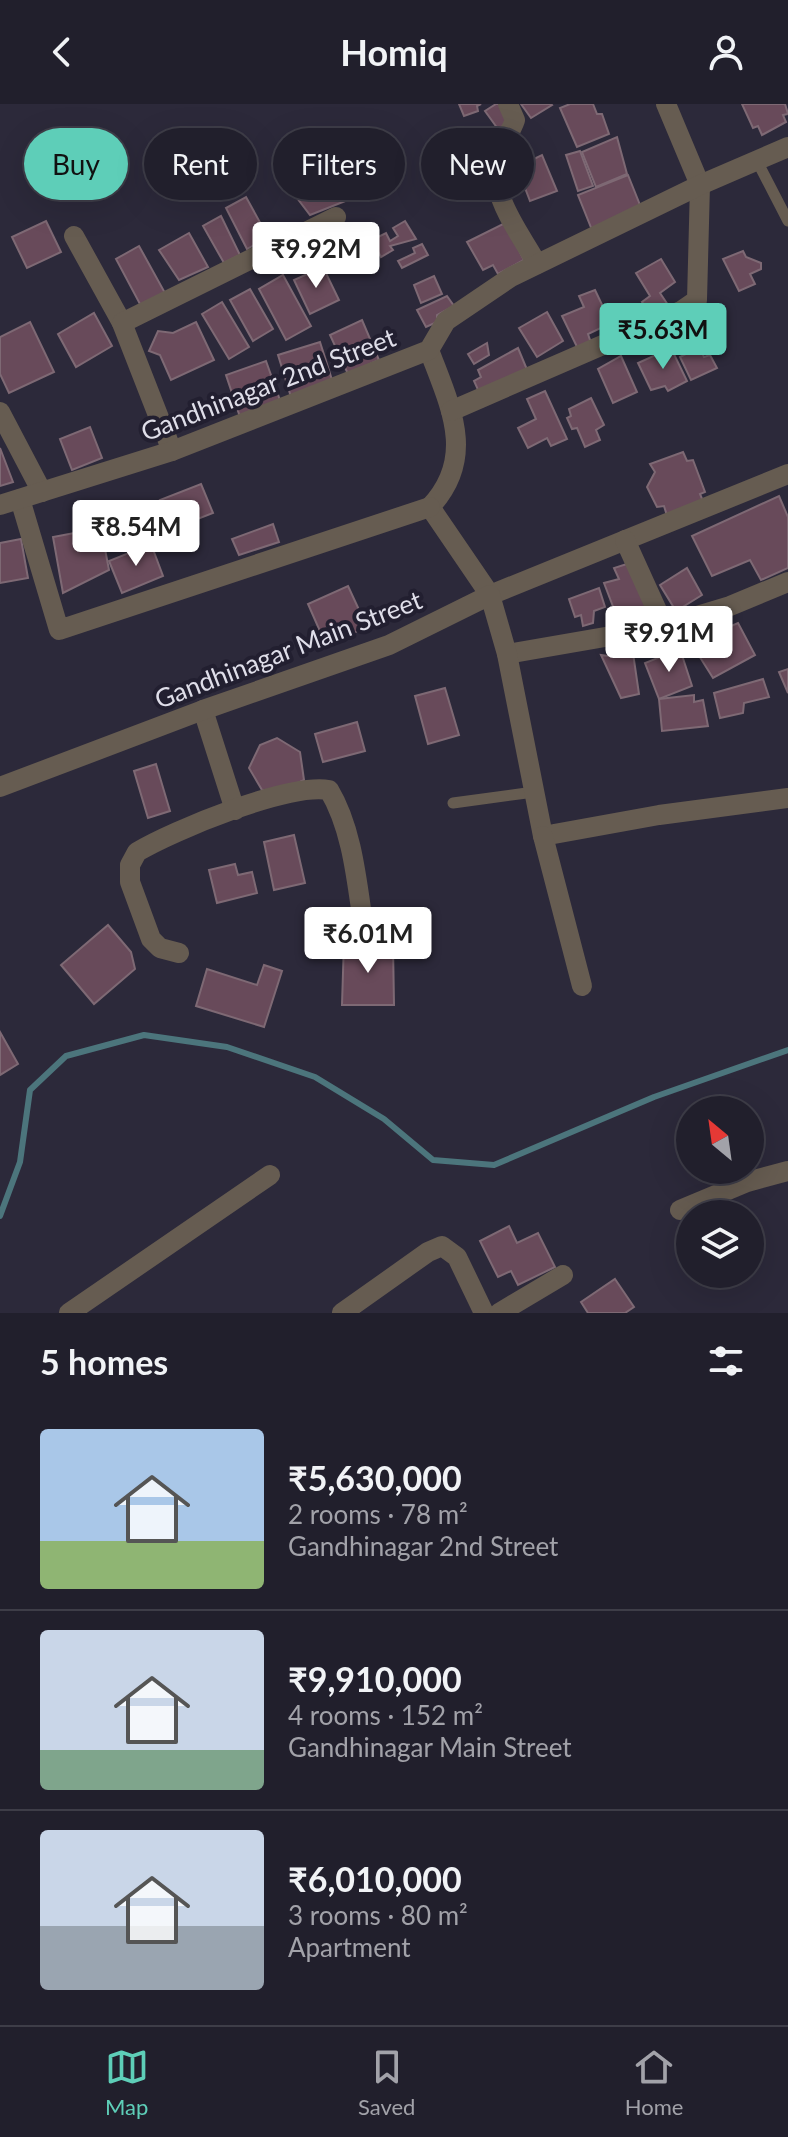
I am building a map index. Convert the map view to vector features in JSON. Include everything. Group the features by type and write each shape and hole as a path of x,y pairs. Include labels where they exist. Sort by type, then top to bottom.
{"street":[{"path":"508,104 515,120 499,153 496,182 506,209 537,264"},
{"path":"451,411 681,311 697,300 700,185 666,104"},
{"name":"Gandhinagar 2nd Street","path":"10,502 172,451 429,350 446,321 460,309 537,264 700,185 788,147"},
{"path":"122,323 336,217"},
{"path":"74,236 122,323 172,451"},
{"path":"10,502 59,630 430,507 448,488 455,467 451,411 429,350"},
{"path":"0,412 42,492"},
{"name":"Gandhinagar Main Street","path":"0,787 203,710 389,645 490,595 788,475"},
{"path":"430,507 490,595 507,654 543,836 582,986"},
{"path":"625,540 664,626"},
{"path":"507,654 664,626 730,606 788,582"},
{"path":"203,710 235,810"},
{"path":"179,953 160,948 151,939 130,882 130,865 137,852 235,810 314,788 329,790 337,804 354,863 364,930"},
{"path":"543,836 659,815 788,798"},
{"path":"704,1200 747,1182 788,1171"},
{"path":"69,1313 270,1175"},
{"path":"342,1313 428,1252 442,1246 457,1257 484,1313"},
{"path":"499,1313 563,1275"}],"lane":[{"path":"756,159 788,221"},
{"path":"453,803 534,792"}],"building":[{"path":"459,104 481,104 477,106 478,111 464,116"},
{"path":"496,104 503,104 513,120 497,128 485,111"},
{"path":"521,104 551,104 552,105 531,118"},
{"path":"570,104 593,104 597,114 602,114 609,134 577,147 560,108"},
{"path":"742,104 785,104 788,114 783,115 786,122 762,135 758,126 753,128"},
{"path":"617,137 627,174 596,187 582,152"},
{"path":"580,151 593,186 578,191 566,155"},
{"path":"542,155 557,191 534,200 534,159"},
{"path":"628,175 642,210 592,230 578,195"},
{"path":"241,200 248,200 268,237 247,249 226,208"},
{"path":"299,200 348,200 310,215"},
{"path":"221,216 240,255 224,263 203,226"},
{"path":"46,221 61,252 27,268 12,237"},
{"path":"405,221 416,239 390,246 393,250 381,257 372,240 386,233 390,241 398,236 393,228"},
{"path":"505,223 524,260 498,274 493,265 483,270 467,242"},
{"path":"189,233 208,267 179,280 159,250"},
{"path":"422,244 428,255 402,268 398,261 415,253 413,248"},
{"path":"139,246 165,293 141,306 116,259"},
{"path":"743,251 746,257 761,263 761,269 750,274 755,284 739,291 723,259"},
{"path":"661,259 675,282 660,293 668,305 652,316 642,302 650,296 636,273"},
{"path":"323,267 339,300 310,314 294,280"},
{"path":"283,275 311,326 286,340 259,289"},
{"path":"434,276 442,294 421,303 414,285"},
{"path":"250,289 273,329 253,341 230,300"},
{"path":"595,290 606,313 601,316 605,326 588,334 592,346 579,351 562,316 584,307 579,296"},
{"path":"447,296 454,306 437,315 437,322 426,327 417,310"},
{"path":"222,302 249,347 229,359 202,314"},
{"path":"547,312 563,341 537,357 519,328"},
{"path":"94,313 112,346 76,367 58,334"},
{"path":"362,320 379,360 348,374 330,335"},
{"path":"30,322 54,372 9,393 0,374 0,337"},
{"path":"196,322 214,360 171,380 160,355 149,351 158,331 173,333"},
{"path":"694,336 704,357 710,355 717,368 691,380 680,357 686,354 681,340"},
{"path":"320,342 333,383 291,397 278,355"},
{"path":"487,343 489,355 474,364 468,354"},
{"path":"518,348 528,372 479,392 474,381 481,377 478,370"},
{"path":"671,348 687,381 668,391 665,386 651,390 638,363"},
{"path":"621,356 637,392 613,403 598,369"},
{"path":"266,361 282,406 241,420 226,375"},
{"path":"545,391 567,439 551,446 547,438 528,448 518,428 536,419 527,399"},
{"path":"591,398 604,425 596,430 600,440 585,447 577,428 572,429 567,418 571,416 569,409"},
{"path":"90,427 102,458 72,470 60,439"},
{"path":"0,448 13,482 0,486"},
{"path":"683,452 687,461 693,460 705,492 700,494 705,506 668,519 664,506 657,507 647,487 655,472 650,464"},
{"path":"201,484 213,513 172,529 160,500"},
{"path":"779,496 788,517 788,568 761,580 750,560 712,576 692,536"},
{"path":"146,502 156,532 117,545 107,515"},
{"path":"273,524 279,542 239,555 232,539"},
{"path":"101,528 109,570 63,593 53,537"},
{"path":"21,539 28,578 0,583 0,543"},
{"path":"151,544 163,576 122,593 109,561"},
{"path":"630,563 651,610 622,630 604,583 619,579 614,568"},
{"path":"687,568 702,595 676,611 660,585"},
{"path":"348,586 367,627 326,645 308,604"},
{"path":"599,588 605,607 594,611 593,623 583,626 581,615 575,617 569,599"},
{"path":"738,623 755,655 713,678 691,643"},
{"path":"624,646 625,654 633,653 639,694 621,698 601,655 609,656 609,650"},
{"path":"680,649 692,686 659,699 645,663"},
{"path":"788,669 788,693 779,672"},
{"path":"763,679 769,697 744,703 743,713 720,718 714,693"},
{"path":"445,688 459,735 428,744 415,696"},
{"path":"694,695 694,702 703,700 708,726 662,731 659,699"},
{"path":"357,722 365,751 323,762 315,734"},
{"path":"277,738 300,752 304,780 281,791 262,790 249,768 260,745"},
{"path":"156,764 170,811 148,818 134,771"},
{"path":"294,835 305,883 274,890 264,842"},
{"path":"235,864 238,875 252,872 257,893 217,903 209,870"},
{"path":"108,925 131,952 135,969 94,1004 61,965"},
{"path":"344,941 393,946 394,1005 342,1005"},
{"path":"264,965 282,971 264,1027 196,1006 207,969 257,985"},
{"path":"0,1032 18,1064 0,1075"},
{"path":"509,1226 517,1243 538,1233 555,1267 518,1285 511,1271 498,1277 480,1241"},
{"path":"615,1279 634,1307 625,1313 588,1313 581,1302"}],"waterway":[{"path":"0,1216 20,1162 30,1090 66,1056 144,1035 227,1047 315,1077 384,1119 433,1160 494,1165 654,1097 788,1050"}]}
